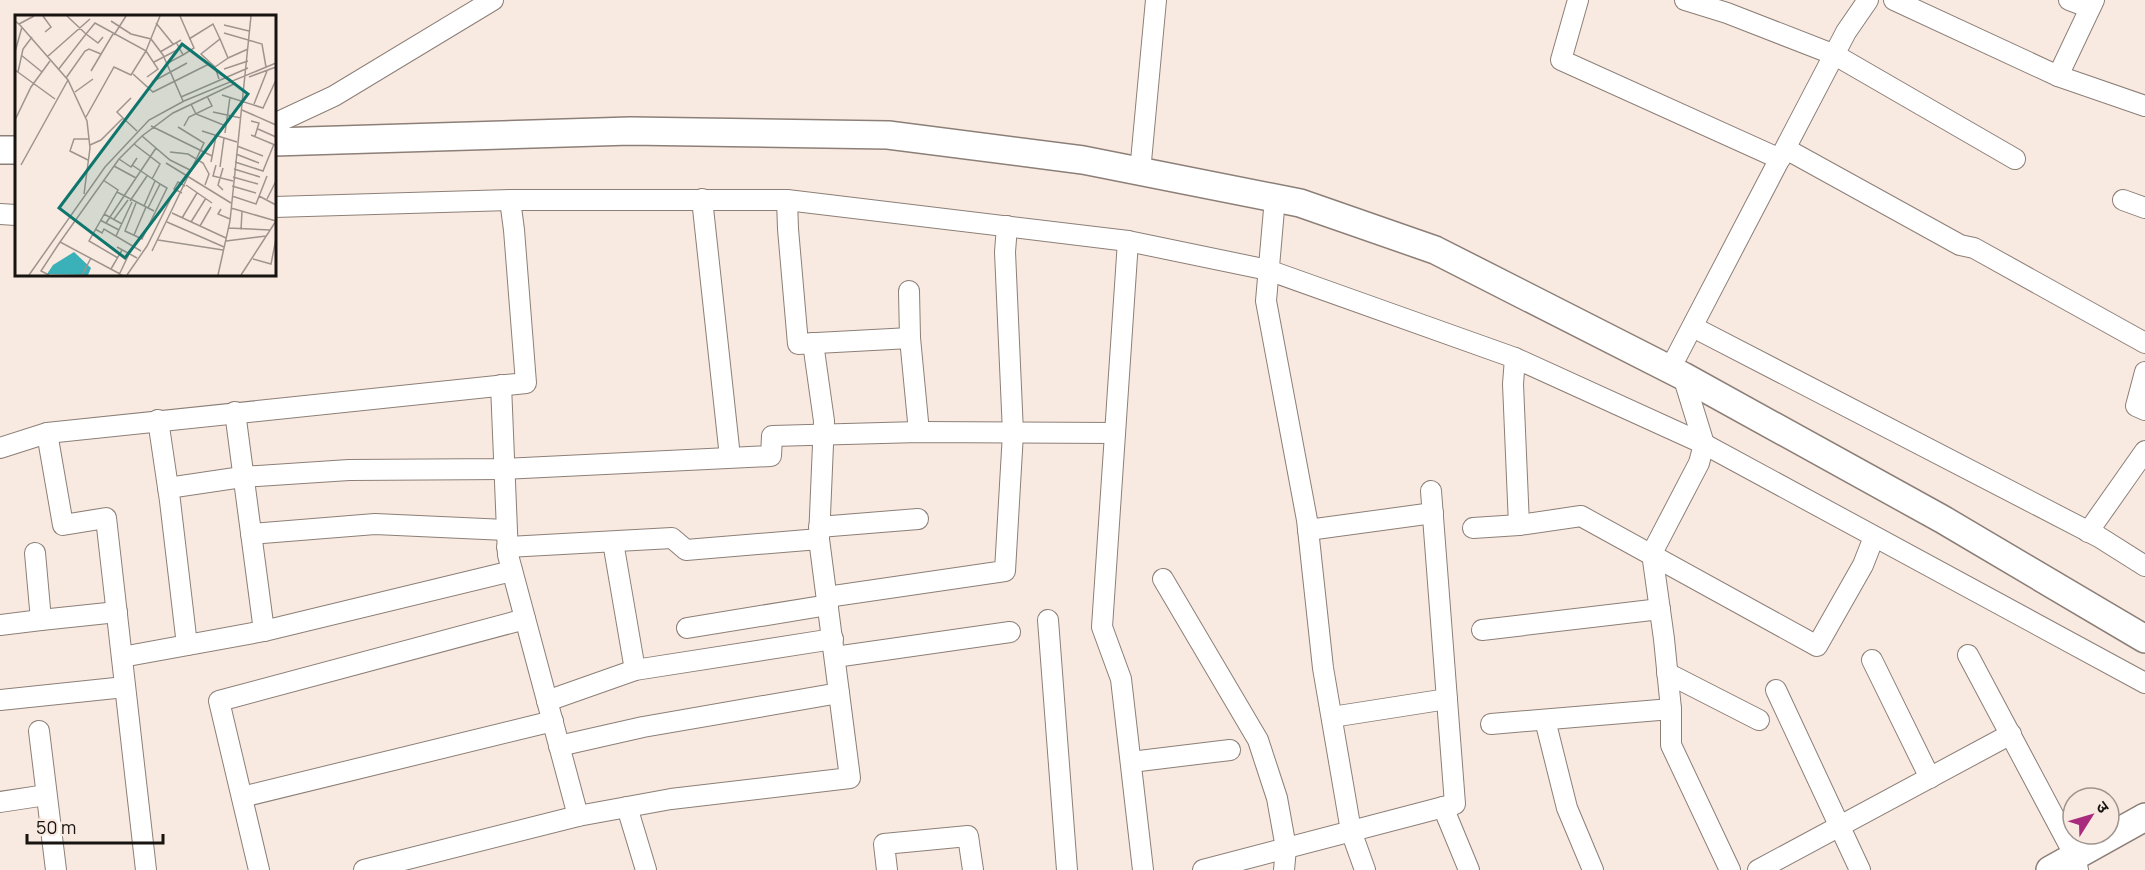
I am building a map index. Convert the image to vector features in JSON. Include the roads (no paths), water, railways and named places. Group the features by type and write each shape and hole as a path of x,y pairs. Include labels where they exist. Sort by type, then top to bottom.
{"main road":[{"path":"276,142 630,131 888,135 1083,160 1300,203 1435,250 1677,372 1942,519 2145,639"},
{"path":"2050,870 2077,863 2145,817"}],"street":[{"path":"276,123 334,96 493,0"},
{"path":"1140,172 1156,0"},
{"path":"1578,0 1561,60 1780,159"},
{"path":"1685,0 1727,13 1835,55 2015,159"},
{"path":"1730,870 1671,745 1671,710 1652,553 1699,463 1704,444 1677,372 1693,327 1846,32 1868,0"},
{"path":"1894,0 2058,76 2145,106"},
{"path":"2058,76 2092,4 2069,0"},
{"path":"1780,159 1786,149 1960,245 1974,248 2145,343"},
{"path":"1275,198 1266,301 1308,530 1323,668 1351,831 1365,870"},
{"path":"702,199 730,458"},
{"path":"0,448 47,433 526,383 510,200"},
{"path":"276,207 510,200 787,200 1128,241 1269,270 1515,358 1704,444 2145,683"},
{"path":"787,200 798,344 910,338"},
{"path":"2122,200 2145,207"},
{"path":"0,214 15,215"},
{"path":"687,628 827,601 1005,571 1013,433 1005,252 1006,226"},
{"path":"1128,241 1102,627 1121,679 1143,870"},
{"path":"909,291 910,338 919,432"},
{"path":"1693,327 2088,532 2145,566"},
{"path":"364,870 578,816 671,799 850,778 819,533 824,421 813,343"},
{"path":"1515,358 1513,384 1519,525"},
{"path":"2145,372 2136,406 2145,411"},
{"path":"501,385 507,539 512,571 578,816"},
{"path":"235,412 264,631"},
{"path":"158,420 187,645"},
{"path":"168,488 243,477 349,470 504,469 771,456 772,436 919,432 1114,433"},
{"path":"47,433 63,525 106,518 146,870"},
{"path":"2088,532 2145,451"},
{"path":"1203,870 1455,804 1431,491"},
{"path":"1308,530 1432,513"},
{"path":"1473,528 1519,525 1581,516 1652,553 1817,646 1863,565 1874,537"},
{"path":"251,534 375,524 507,539 613,542 672,538 686,550 918,519"},
{"path":"613,542 635,670"},
{"path":"35,553 41,620"},
{"path":"122,657 264,631 512,571"},
{"path":"1163,579 1258,740 1277,798 1286,848 1284,870"},
{"path":"1482,630 1660,609"},
{"path":"0,625 117,612"},
{"path":"259,870 219,701 525,619"},
{"path":"1048,621 1067,870"},
{"path":"547,701 635,670 834,648 1010,632"},
{"path":"1968,655 2077,863"},
{"path":"1872,660 1930,778"},
{"path":"1667,673 1760,720"},
{"path":"0,700 125,687"},
{"path":"1776,690 1860,870"},
{"path":"559,746 643,727 839,693"},
{"path":"1332,717 1447,699"},
{"path":"1491,724 1671,710"},
{"path":"1545,720 1567,808 1586,868"},
{"path":"242,797 553,721"},
{"path":"39,731 56,870"},
{"path":"1758,870 2011,734"},
{"path":"1131,762 1230,750"},
{"path":"0,802 46,795"},
{"path":"627,807 646,870"},
{"path":"1443,807 1469,870"},
{"path":"887,870 884,844 968,836 973,870"}]}
